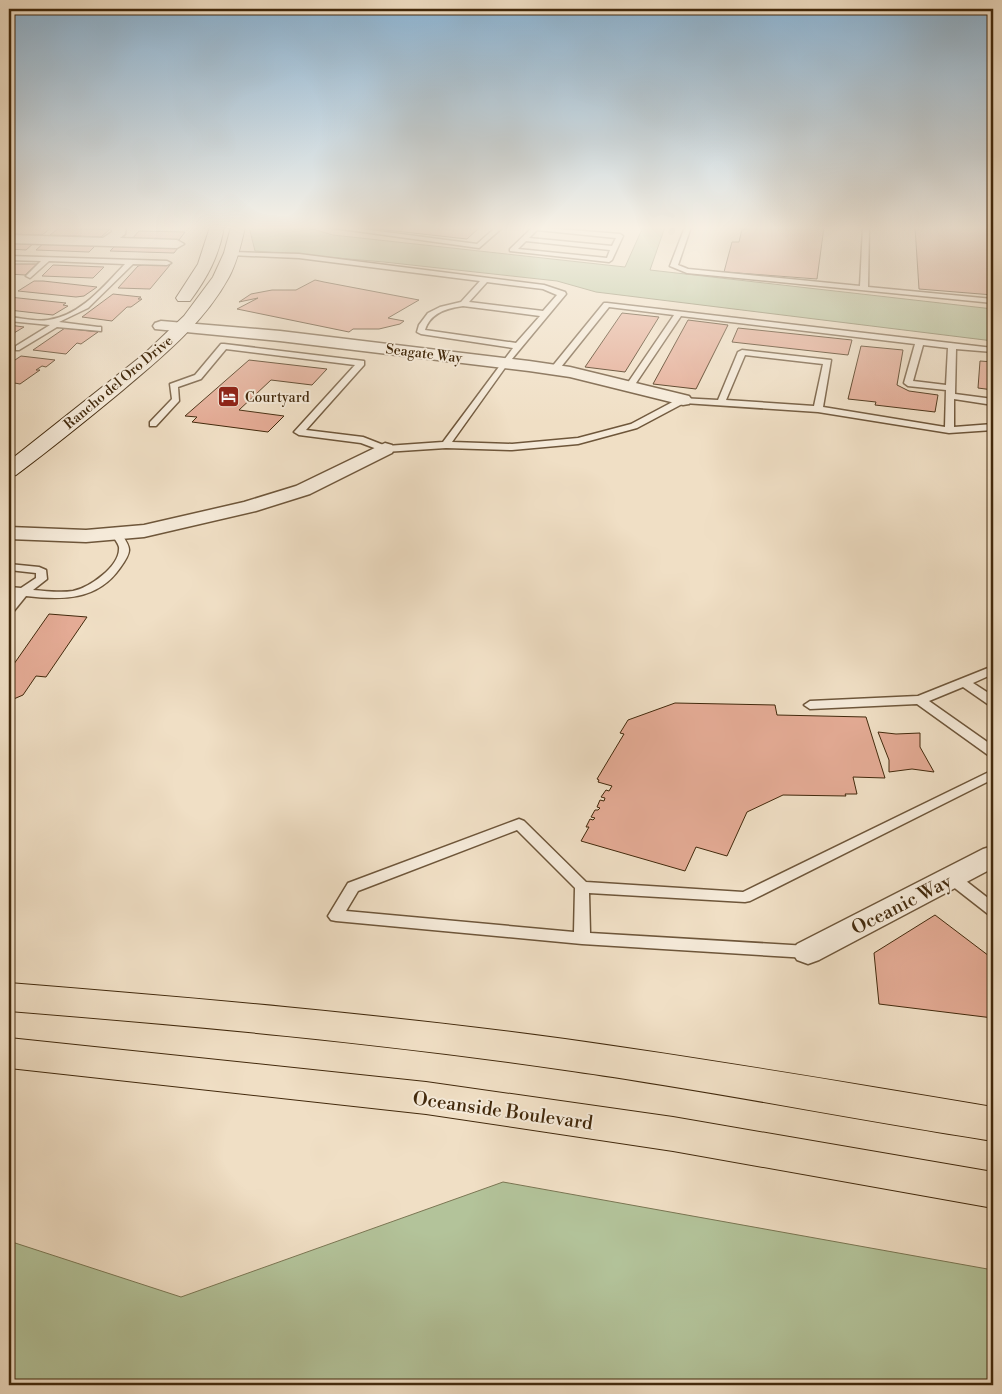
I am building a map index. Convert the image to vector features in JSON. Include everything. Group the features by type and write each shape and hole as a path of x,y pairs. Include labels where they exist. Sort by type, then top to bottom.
{"main road":[{"name":"Rancho del Oro Drive","path":"9,448 130,354 173,314 188,292"},
{"name":"Rancho del Oro Drive","path":"9,471 153,356 183,327 211,292"},
{"path":"9,997 140,1007 412,1035 643,1066 993,1124"},
{"name":"Oceanside Boulevard","path":"9,1052 426,1098 673,1134 993,1190"}],"street":[{"name":"Seagate Way","path":"161,326 280,336 554,370 683,400"},
{"path":"9,533 66,536 144,531 239,509 304,490 385,448"},
{"name":"Oceanic Way","path":"808,952 993,856"}],"lane":[{"path":"19,348 53,324 73,315 101,292"},
{"path":"464,304 474,292"},
{"path":"446,444 504,363 562,294 557,292"},
{"path":"911,292 993,301"},
{"path":"519,346 420,332 422,322 435,312 453,305 464,304 546,314"},
{"path":"554,370 607,306 993,350"},
{"path":"629,387 678,315"},
{"path":"9,319 98,329"},
{"path":"265,351 280,336"},
{"path":"920,342 908,383 993,402"},
{"path":"153,424 176,399 173,386 198,377 224,346 362,363 299,432 363,440 385,448 446,444 512,447 578,441 634,426 683,400 818,409 949,430 993,427"},
{"path":"949,430 952,346"},
{"path":"722,404 742,352 828,362 818,409"},
{"path":"9,590 76,594 98,586 124,555 124,545 116,534"},
{"path":"9,567 42,572 41,579 23,592 9,610"},
{"path":"810,705 920,700 993,670"},
{"path":"964,682 993,702"},
{"path":"920,700 993,752"},
{"path":"808,952 582,938 336,916 353,887 519,824 582,887 746,897 993,774"},
{"path":"952,878 993,910"},
{"path":"582,887 582,938"}],"green space":[{"path":"596,292 844,292 993,309 993,341"},
{"path":"503,1182 993,1270 993,1385 9,1385 9,1241 181,1297"}],"building":[{"path":"28,292 90,292 84,296 76,297"},
{"path":"261,292 378,292 419,300 388,318 404,321 400,324 379,329 353,329 349,332 237,309 258,298 239,302 251,294"},
{"path":"957,292 993,292 993,295"},
{"path":"113,294 141,297 138,299 142,299 131,307 127,307 112,321 82,317"},
{"path":"9,297 66,303 63,305 68,306 53,315 9,310"},
{"path":"622,313 659,317 625,372 585,367"},
{"path":"688,320 728,325 696,389 653,384"},
{"path":"9,325 24,327 9,336"},
{"path":"65,328 98,332 81,344 77,343 66,354 33,350"},
{"path":"738,328 852,340 848,355 732,342"},
{"path":"861,346 903,350 897,385 909,391 938,395 935,412 875,405 876,402 848,399"},
{"path":"21,356 55,360 46,367 42,366 36,370 40,370 20,384 9,382 9,364"},
{"name":"Courtyard","path":"249,360 327,369 312,385 271,380 239,410 284,416 268,432 192,422 197,417 185,416"},
{"path":"980,361 993,362 993,390 978,388"},
{"path":"49,614 87,617 46,677 36,676 23,695 9,701 9,671"},
{"path":"675,703 775,705 777,715 866,717 885,778 853,777 857,794 845,794 846,796 783,795 747,812 727,856 696,847 685,871 581,841 589,827 586,827 590,819 593,820 595,818 591,817 595,810 600,808 597,807 600,800 604,801 605,798 601,797 612,786 598,782 599,780 597,779 624,734 620,733 628,720"},
{"path":"878,732 896,734 920,733 920,747 934,772 912,769 889,772 889,760"},
{"path":"935,915 993,959 993,1018 879,1004 874,953"}],"place":[{"name":"Courtyard","path":"229,397"}]}
